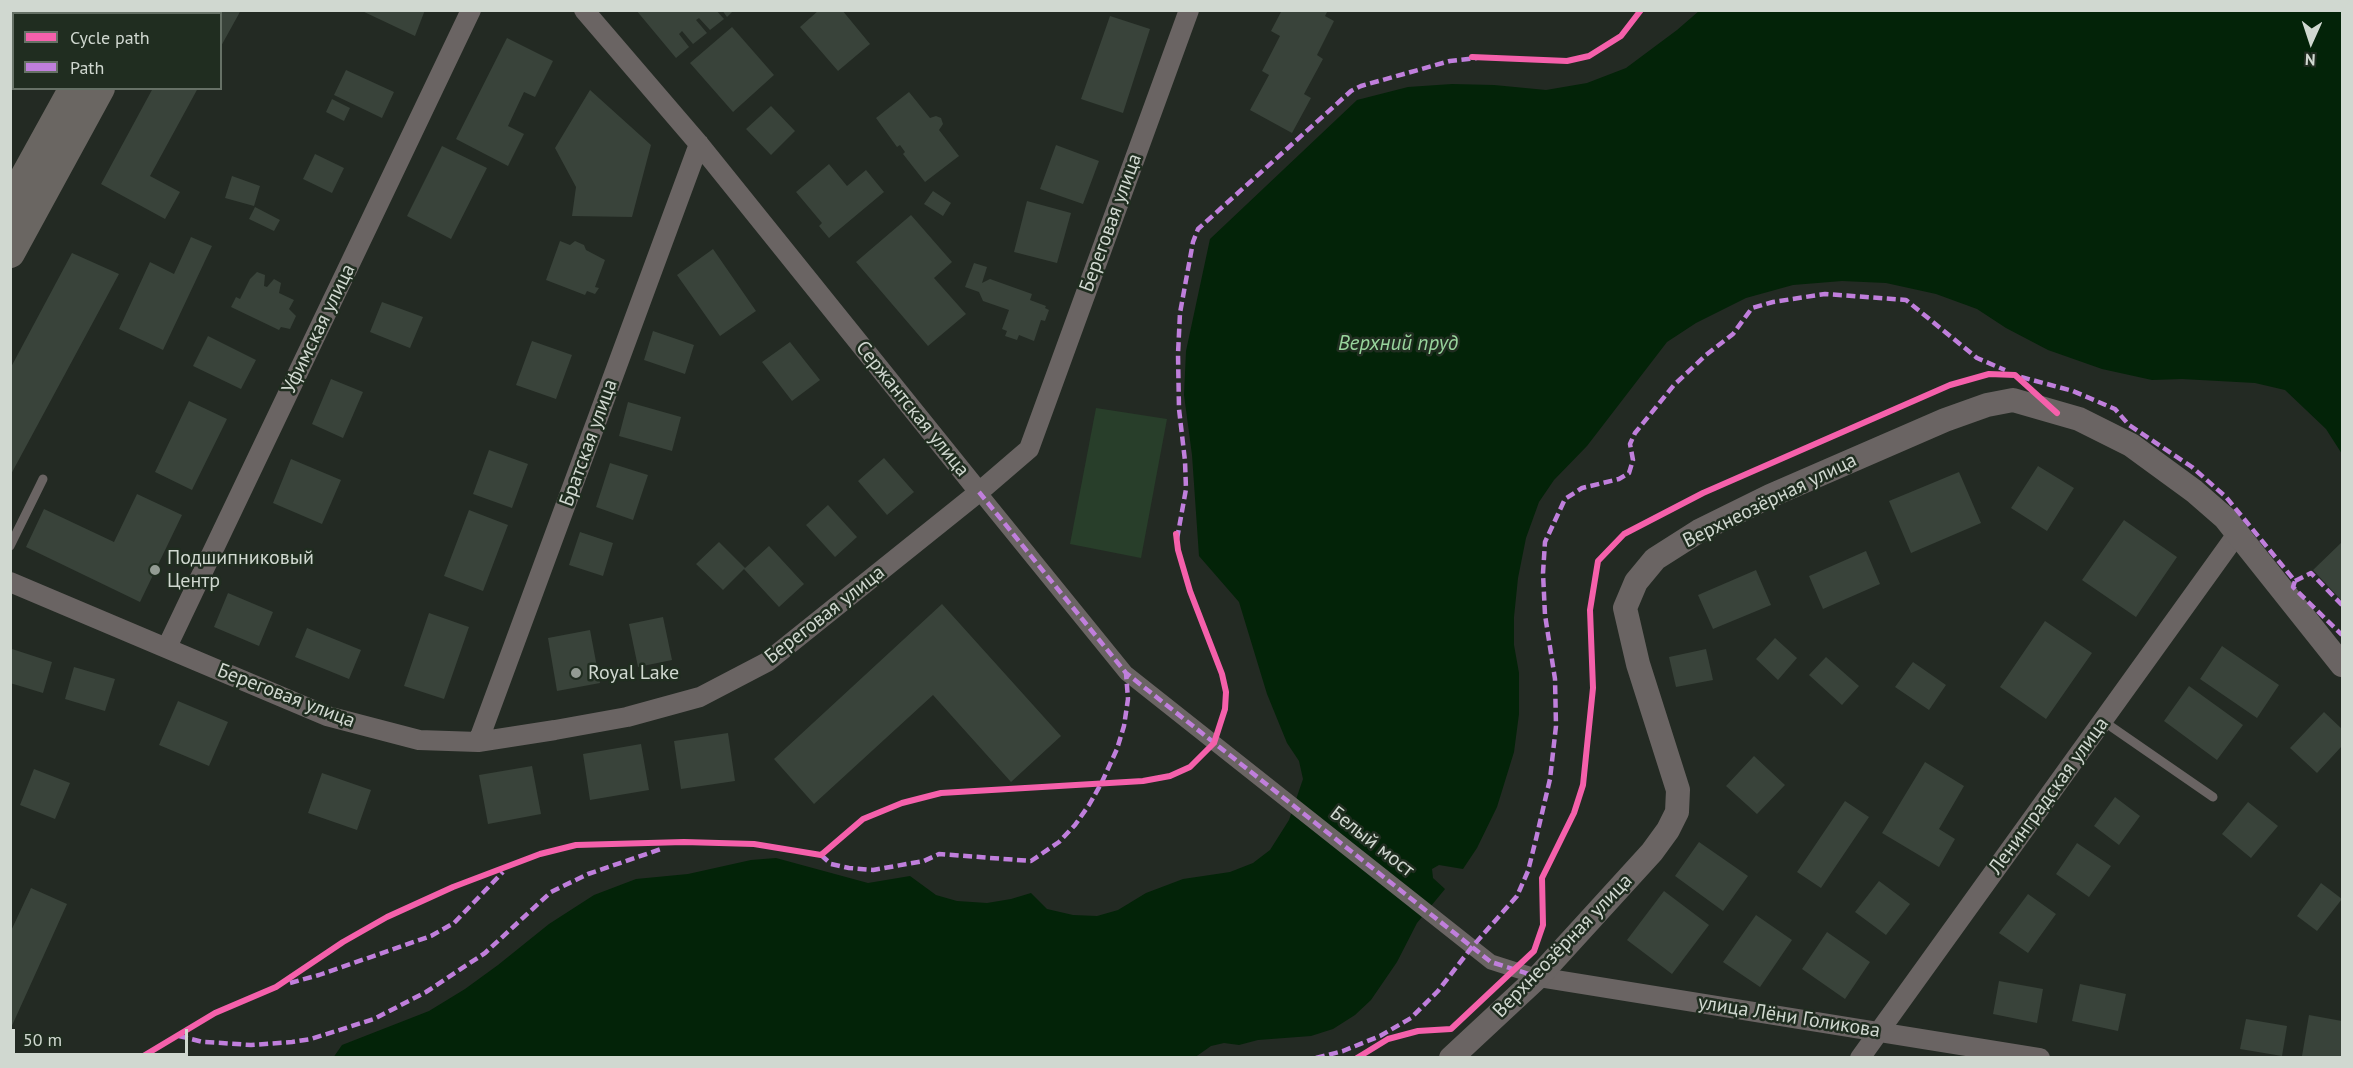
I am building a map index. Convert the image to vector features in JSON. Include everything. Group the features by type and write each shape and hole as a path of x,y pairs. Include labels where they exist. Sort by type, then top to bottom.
{"main road":[{"path":"10,204 73,90"},
{"path":"10,253 99,90"}],"street":[{"name":"Уфимская улица","path":"167,647 471,10"},
{"name":"Сержантская улица","path":"584,10 699,144 1126,673 1263,782"},
{"name":"Береговая улица","path":"10,582 327,716 419,740 478,742 627,717 700,697 767,663 1029,449 1189,10"},
{"name":"Братская улица","path":"478,742 699,144"},
{"name":"Верхнеозёрная улица","path":"1450,1058 1538,976 1652,852 1668,830 1677,812 1678,790 1638,664 1625,608 1636,582 1655,559 1699,531 1770,496 1945,420 1987,405 2013,400 2079,419 2131,445 2194,490 2225,518 2343,665"},
{"name":"Ленинградская улица","path":"1860,1058 2238,534"},
{"name":"Белый мост","path":"1263,782 1491,962 1538,976"},
{"name":"улица Лёни Голикова","path":"1538,976 2040,1058"}],"lane":[{"path":"10,546 43,479"},
{"path":"2103,721 2213,797"}],"shaded area":[{"path":"1096,408 1167,419 1141,558 1070,544"}],"water":[{"name":"Верхний пруд","path":"1699,11 2342,11 2342,454 2326,429 2285,390 2255,383 2182,379 2152,380 2102,369 2048,350 2006,328 1977,309 1936,294 1886,283 1842,281 1793,285 1746,298 1696,323 1667,342 1587,446 1554,480 1539,502 1526,538 1518,578 1514,645 1519,673 1519,714 1514,752 1497,807 1477,848 1463,869 1439,865 1432,869 1433,878 1445,889 1417,923 1397,962 1371,1000 1355,1015 1333,1029 1311,1036 1258,1040 1239,1045 1224,1043 1211,1046 1194,1058 333,1058 342,1045 429,1011 465,989 549,924 594,895 636,879 688,874 751,860 776,858 868,883 910,876 936,895 957,901 987,903 1031,893 1047,909 1073,915 1097,916 1118,910 1146,893 1183,879 1230,872 1253,863 1270,850 1289,820 1303,779 1299,761 1287,743 1267,694 1239,602 1199,556 1192,455 1184,395 1186,351 1210,239 1357,100 1408,87 1452,84 1546,90 1587,83 1626,68"}],"building":[{"path":"10,10 39,10 38,12 12,12 12,62 10,65"},
{"path":"196,10 241,10 222,44 222,12 195,12"},
{"path":"360,10 425,10 415,36"},
{"path":"636,10 716,10 724,19 710,30 699,18 696,20 707,33 693,44 682,31 679,34 689,47 676,58"},
{"path":"722,10 734,10 727,17"},
{"path":"819,10 842,10 870,44 838,71 800,27"},
{"path":"1282,10 1328,10 1325,16 1334,21 1317,55 1323,59 1304,94 1311,98 1292,133 1250,110 1269,75 1262,71 1280,36 1271,31"},
{"path":"1110,16 1150,29 1123,113 1081,99"},
{"path":"732,27 774,75 733,112 690,63"},
{"path":"507,38 553,61 535,97 524,92 508,126 524,134 508,166 456,139"},
{"path":"346,70 394,92 382,118 334,95"},
{"path":"152,90 197,90 150,176 180,192 165,219 101,184"},
{"path":"590,90 651,145 632,217 572,216 576,187 555,148"},
{"path":"909,92 930,118 936,116 941,118 943,124 939,130 959,156 925,182 903,154 905,152 900,145 897,147 876,118"},
{"path":"332,99 350,108 344,121 326,112"},
{"path":"771,106 795,131 771,155 746,129"},
{"path":"1056,145 1099,161 1083,204 1040,189"},
{"path":"442,146 487,168 451,239 407,216"},
{"path":"315,154 344,168 332,193 303,179"},
{"path":"829,164 847,186 866,170 884,192 829,238 819,226 822,223 796,192"},
{"path":"232,176 260,186 254,206 225,198"},
{"path":"933,191 951,203 943,216 924,204"},
{"path":"1027,201 1071,213 1057,263 1014,252"},
{"path":"255,207 280,220 274,231 249,219"},
{"path":"911,215 952,262 934,278 966,314 928,346 856,262"},
{"path":"191,237 212,246 163,350 119,329 150,262 174,274"},
{"path":"560,241 570,245 575,241 605,260 595,287 599,288 595,294 587,291 585,295 546,280"},
{"path":"713,249 756,311 720,336 677,275"},
{"path":"72,253 119,274 10,476 10,369"},
{"path":"974,263 987,267 982,283 990,279 1032,294 1030,300 1046,306 1045,308 1049,310 1045,321 1041,320 1034,341 1019,335 1017,340 1005,336 1007,331 1002,329 1009,310 983,301 979,292 965,287"},
{"path":"257,272 265,275 264,286 267,287 274,279 281,283 279,293 294,300 289,309 296,316 290,329 281,327 279,330 231,307 236,297 240,299 250,279"},
{"path":"382,302 423,317 410,348 370,332"},
{"path":"653,331 694,345 685,374 644,360"},
{"path":"208,336 256,360 241,389 193,366"},
{"path":"532,341 572,355 556,399 516,385"},
{"path":"790,342 820,380 792,401 762,362"},
{"path":"331,379 363,392 343,438 312,424"},
{"path":"189,401 227,419 192,490 155,472"},
{"path":"628,402 681,417 672,451 619,436"},
{"path":"489,450 528,464 512,508 473,494"},
{"path":"884,458 914,492 887,515 858,481"},
{"path":"291,459 341,480 322,524 273,503"},
{"path":"610,463 648,475 633,520 596,507"},
{"path":"2038,466 2074,488 2047,531 2011,508"},
{"path":"1959,472 1981,523 1911,553 1889,501"},
{"path":"137,494 182,515 140,602 26,547 44,509 114,542"},
{"path":"828,505 857,537 835,557 806,525"},
{"path":"469,510 508,525 483,591 444,576"},
{"path":"2124,520 2177,557 2136,617 2082,580"},
{"path":"580,532 613,543 603,576 569,565"},
{"path":"719,542 745,568 723,590 696,564"},
{"path":"2342,542 2342,601 2313,570"},
{"path":"769,546 804,584 779,607 744,569"},
{"path":"1866,551 1880,584 1823,609 1809,576"},
{"path":"1756,570 1771,605 1713,629 1698,595"},
{"path":"228,593 273,612 259,646 214,627"},
{"path":"942,604 1061,736 1011,782 933,695 814,804 774,759"},
{"path":"429,613 469,627 444,699 404,686"},
{"path":"663,617 672,660 638,667 629,624"},
{"path":"2045,621 2092,653 2046,719 2000,687"},
{"path":"307,628 361,650 349,679 295,657"},
{"path":"590,630 600,683 557,691 548,638"},
{"path":"1775,638 1797,658 1778,680 1756,659"},
{"path":"2222,646 2279,685 2257,718 2200,679"},
{"path":"12,649 52,662 43,693 10,683"},
{"path":"1706,649 1713,680 1676,687 1669,657"},
{"path":"1826,657 1859,686 1842,705 1809,675"},
{"path":"1913,662 1946,685 1929,710 1895,687"},
{"path":"74,667 115,679 105,711 65,699"},
{"path":"2189,686 2243,725 2217,760 2164,721"},
{"path":"178,701 228,722 209,766 159,745"},
{"path":"2324,712 2342,729 2342,746 2317,773 2290,748"},
{"path":"728,733 735,781 681,789 674,741"},
{"path":"641,744 649,790 590,800 583,754"},
{"path":"1754,756 1785,785 1757,814 1726,786"},
{"path":"1925,762 1964,786 1939,829 1955,839 1939,867 1882,833"},
{"path":"532,766 541,814 488,824 479,775"},
{"path":"34,769 70,783 55,819 20,805"},
{"path":"322,773 371,790 357,830 308,813"},
{"path":"2115,797 2140,816 2119,845 2094,826"},
{"path":"1845,801 1869,817 1821,888 1797,872"},
{"path":"2248,802 2278,826 2251,858 2222,834"},
{"path":"1699,842 1748,876 1723,911 1675,876"},
{"path":"2077,843 2111,866 2089,897 2056,874"},
{"path":"1879,881 1910,904 1886,935 1855,912"},
{"path":"2321,883 2342,899 2317,931 2297,916"},
{"path":"31,888 67,904 10,1030 10,933"},
{"path":"1664,891 1709,925 1672,974 1627,940"},
{"path":"2028,894 2056,914 2028,953 1999,933"},
{"path":"1756,915 1792,940 1760,987 1723,962"},
{"path":"1827,932 1870,962 1845,999 1802,969"},
{"path":"1999,981 2043,989 2037,1023 1993,1014"},
{"path":"2080,984 2126,994 2118,1031 2072,1021"},
{"path":"2309,1015 2342,1021 2342,1058 2302,1056"},
{"path":"2246,1019 2287,1026 2282,1056 2240,1049"}],"marked path":[{"path":"1177,539 1186,489 1179,409 1180,313 1193,242 1198,229 1351,91 1361,86 1450,61 1477,58"},
{"path":"1316,1058 1343,1051 1380,1036 1411,1018 1438,991 1472,947 1517,896 1528,871 1550,779 1556,726 1555,679 1545,615 1543,573 1545,542 1565,499 1582,488 1619,479 1629,473 1633,460 1630,444 1635,433 1674,385 1733,334 1752,308 1773,302 1825,294 1906,300 1977,358 2005,370"},
{"path":"2021,377 2073,391 2115,409 2129,425 2192,467 2226,497 2295,581 2293,587 2342,635"},
{"path":"979,492 1126,673 1491,962 1538,977"},
{"path":"2295,581 2311,573 2342,605"},
{"path":"821,855 831,864 873,870 924,861 939,854 1031,861 1059,842 1075,825 1101,784 1117,749 1124,726 1128,699 1126,673"},
{"path":"179,1036 203,1042 251,1045 292,1042 311,1039 374,1019 426,992 485,953 551,892 588,874 664,848"},
{"path":"290,983 431,936 454,923 503,872"}],"cycle path":[{"path":"1472,57 1567,61 1589,56 1621,36 1641,10"},
{"path":"1357,1058 1388,1039 1418,1031 1451,1029 1534,951 1543,925 1542,878 1574,813 1583,785 1593,688 1590,610 1598,561 1624,534 1703,493 1950,385 1989,374 2015,375 2057,413"},
{"path":"140,1058 215,1013 276,987 343,942 387,917 453,887 540,854 576,845 684,842 754,844 821,855 863,819 902,803 941,793 1143,781 1170,776 1190,767 1214,743 1225,709 1226,692 1222,674 1190,591 1178,550 1176,534"}],"place":[{"name":"Подшипниковый Центр","path":"155,570"},
{"name":"Royal Lake","path":"576,673"}]}
